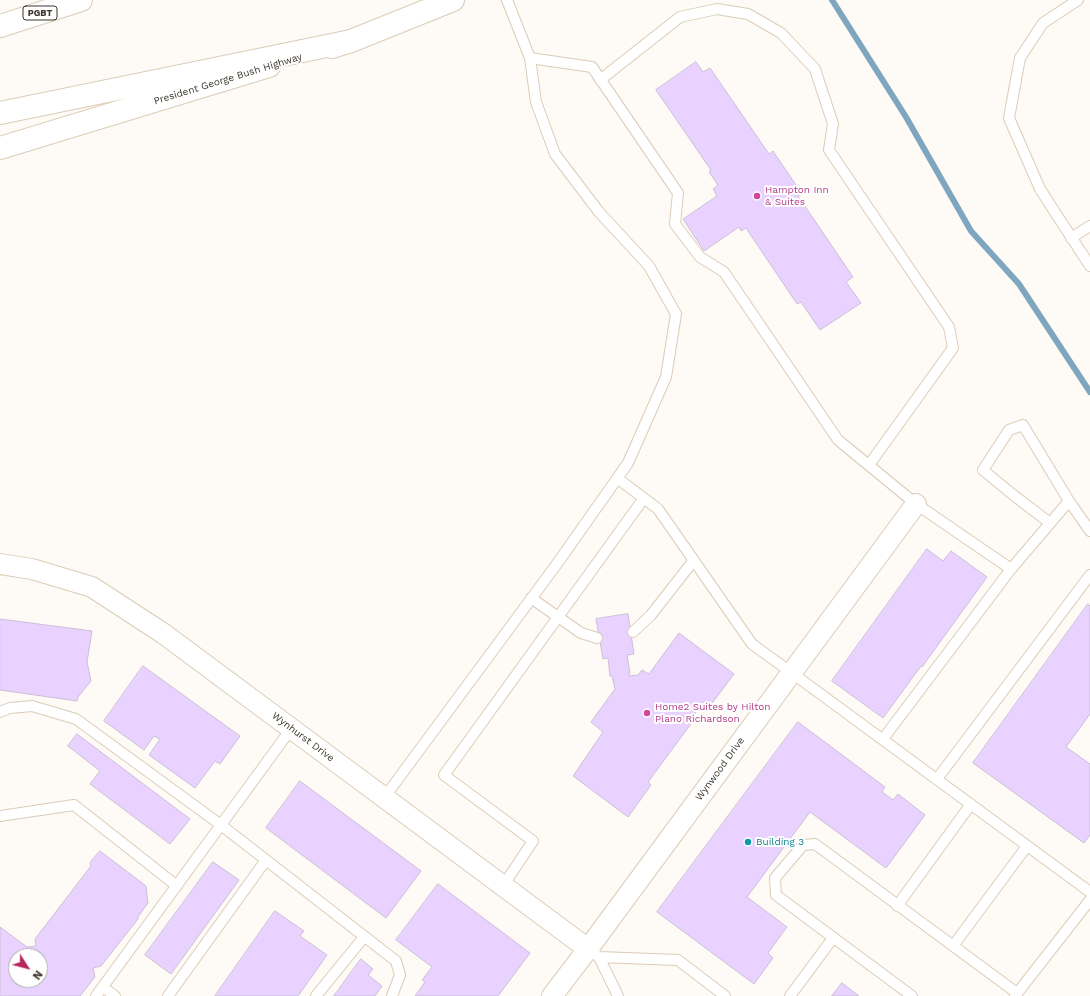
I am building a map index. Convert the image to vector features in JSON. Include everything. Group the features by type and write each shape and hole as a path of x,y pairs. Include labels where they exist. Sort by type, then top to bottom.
{"main road":[{"name":"PGBT","path":"0,26 81,0"},
{"name":"President George Bush Highway","path":"0,148 351,41 453,0"},
{"path":"0,113 351,41"}],"street":[{"name":"Wynwood Drive","path":"552,996 594,953 792,673 916,504"},
{"name":"Wynhurst Drive","path":"0,564 32,570 92,587 164,634 594,953"}],"lane":[{"path":"384,798 628,463 666,377 676,314 648,266 599,212 555,154 536,102 530,58 507,0"},
{"path":"1078,0 1043,23 1020,58 1009,118 1040,189 1090,266"},
{"path":"600,80 680,17 717,8 748,14 781,33 815,69 833,124 829,150 949,327 952,348 869,465"},
{"path":"530,58 592,67 678,192 675,224 700,257 724,272 838,440 916,504 1011,569"},
{"path":"1071,238 1090,226"},
{"path":"1050,523 983,470 1009,430 1023,425 1069,501 1090,532"},
{"path":"617,478 658,508 752,644 1090,892"},
{"path":"503,886 533,841 444,775 644,498"},
{"path":"883,739 1011,569 1069,501"},
{"path":"633,632 651,615 694,560"},
{"path":"936,779 1090,575"},
{"path":"531,598 582,633 597,638"},
{"path":"0,712 10,708 32,706 76,719 221,825 396,961 400,975 392,996"},
{"path":"96,996 292,729"},
{"path":"897,906 971,804"},
{"path":"0,816 74,805 177,886"},
{"path":"912,996 776,895 775,878 803,845 815,844 1016,995 1090,900"},
{"path":"952,946 1027,846"},
{"path":"168,996 266,860"},
{"path":"316,996 364,936"},
{"path":"790,996 834,938"},
{"path":"594,953 618,996"},
{"path":"594,953 678,960 725,996"},
{"path":"103,987 115,996"}],"building":[{"name":"Hampton Inn & Suites","path":"696,62 703,72 710,68 769,154 773,151 802,194 798,196 853,277 846,282 861,303 820,330 801,302 797,304 746,228 741,231 739,227 704,251 683,219 717,196 713,189 718,185 709,172 711,170 656,90"},
{"path":"927,549 943,561 951,551 987,577 883,718 832,681"},
{"path":"1088,604 1090,606 1090,714 1066,747 1090,764 1090,835 1084,843 973,763"},
{"name":"Home2 Suites by Hilton Plano Richardson","path":"628,614 634,654 627,655 630,673 629,676 638,675 642,670 649,674 679,633 734,674 710,706 704,701 691,719 693,721 648,782 651,785 628,817 573,776 603,732 591,722 615,689 612,676 610,676 608,658 603,659 596,619"},
{"path":"0,619 92,631 87,662 91,681 78,697 77,701 0,690"},
{"path":"143,666 240,736 220,764 215,761 195,788 149,755 160,739 154,736 144,750 104,721"},
{"name":"Building 3","path":"798,722 885,787 882,792 893,800 898,794 925,815 886,868 810,812 747,897 787,927 768,953 773,958 754,984 657,912"},
{"path":"77,734 190,819 170,844 90,784 100,771 68,746"},
{"path":"300,781 421,871 386,918 266,828"},
{"path":"100,851 146,886 148,903 138,919 101,966 93,968 95,977 80,996 0,996 0,927 27,947 36,946 35,939 91,866 90,863"},
{"path":"213,862 239,880 171,974 145,955"},
{"path":"438,884 530,953 498,996 415,996 425,982 422,980 432,967 396,940"},
{"path":"275,911 304,931 300,936 327,955 298,996 215,996"},
{"path":"361,959 373,969 368,975 382,986 375,996 334,996"},
{"path":"842,983 859,996 832,996"}],"waterway":[{"path":"832,0 906,117 971,231 1019,284 1090,392"}],"place":[{"name":"Hampton Inn & Suites","path":"757,196"},
{"name":"Home2 Suites by Hilton Plano Richardson","path":"647,713"},
{"name":"Building 3","path":"748,842"}]}
